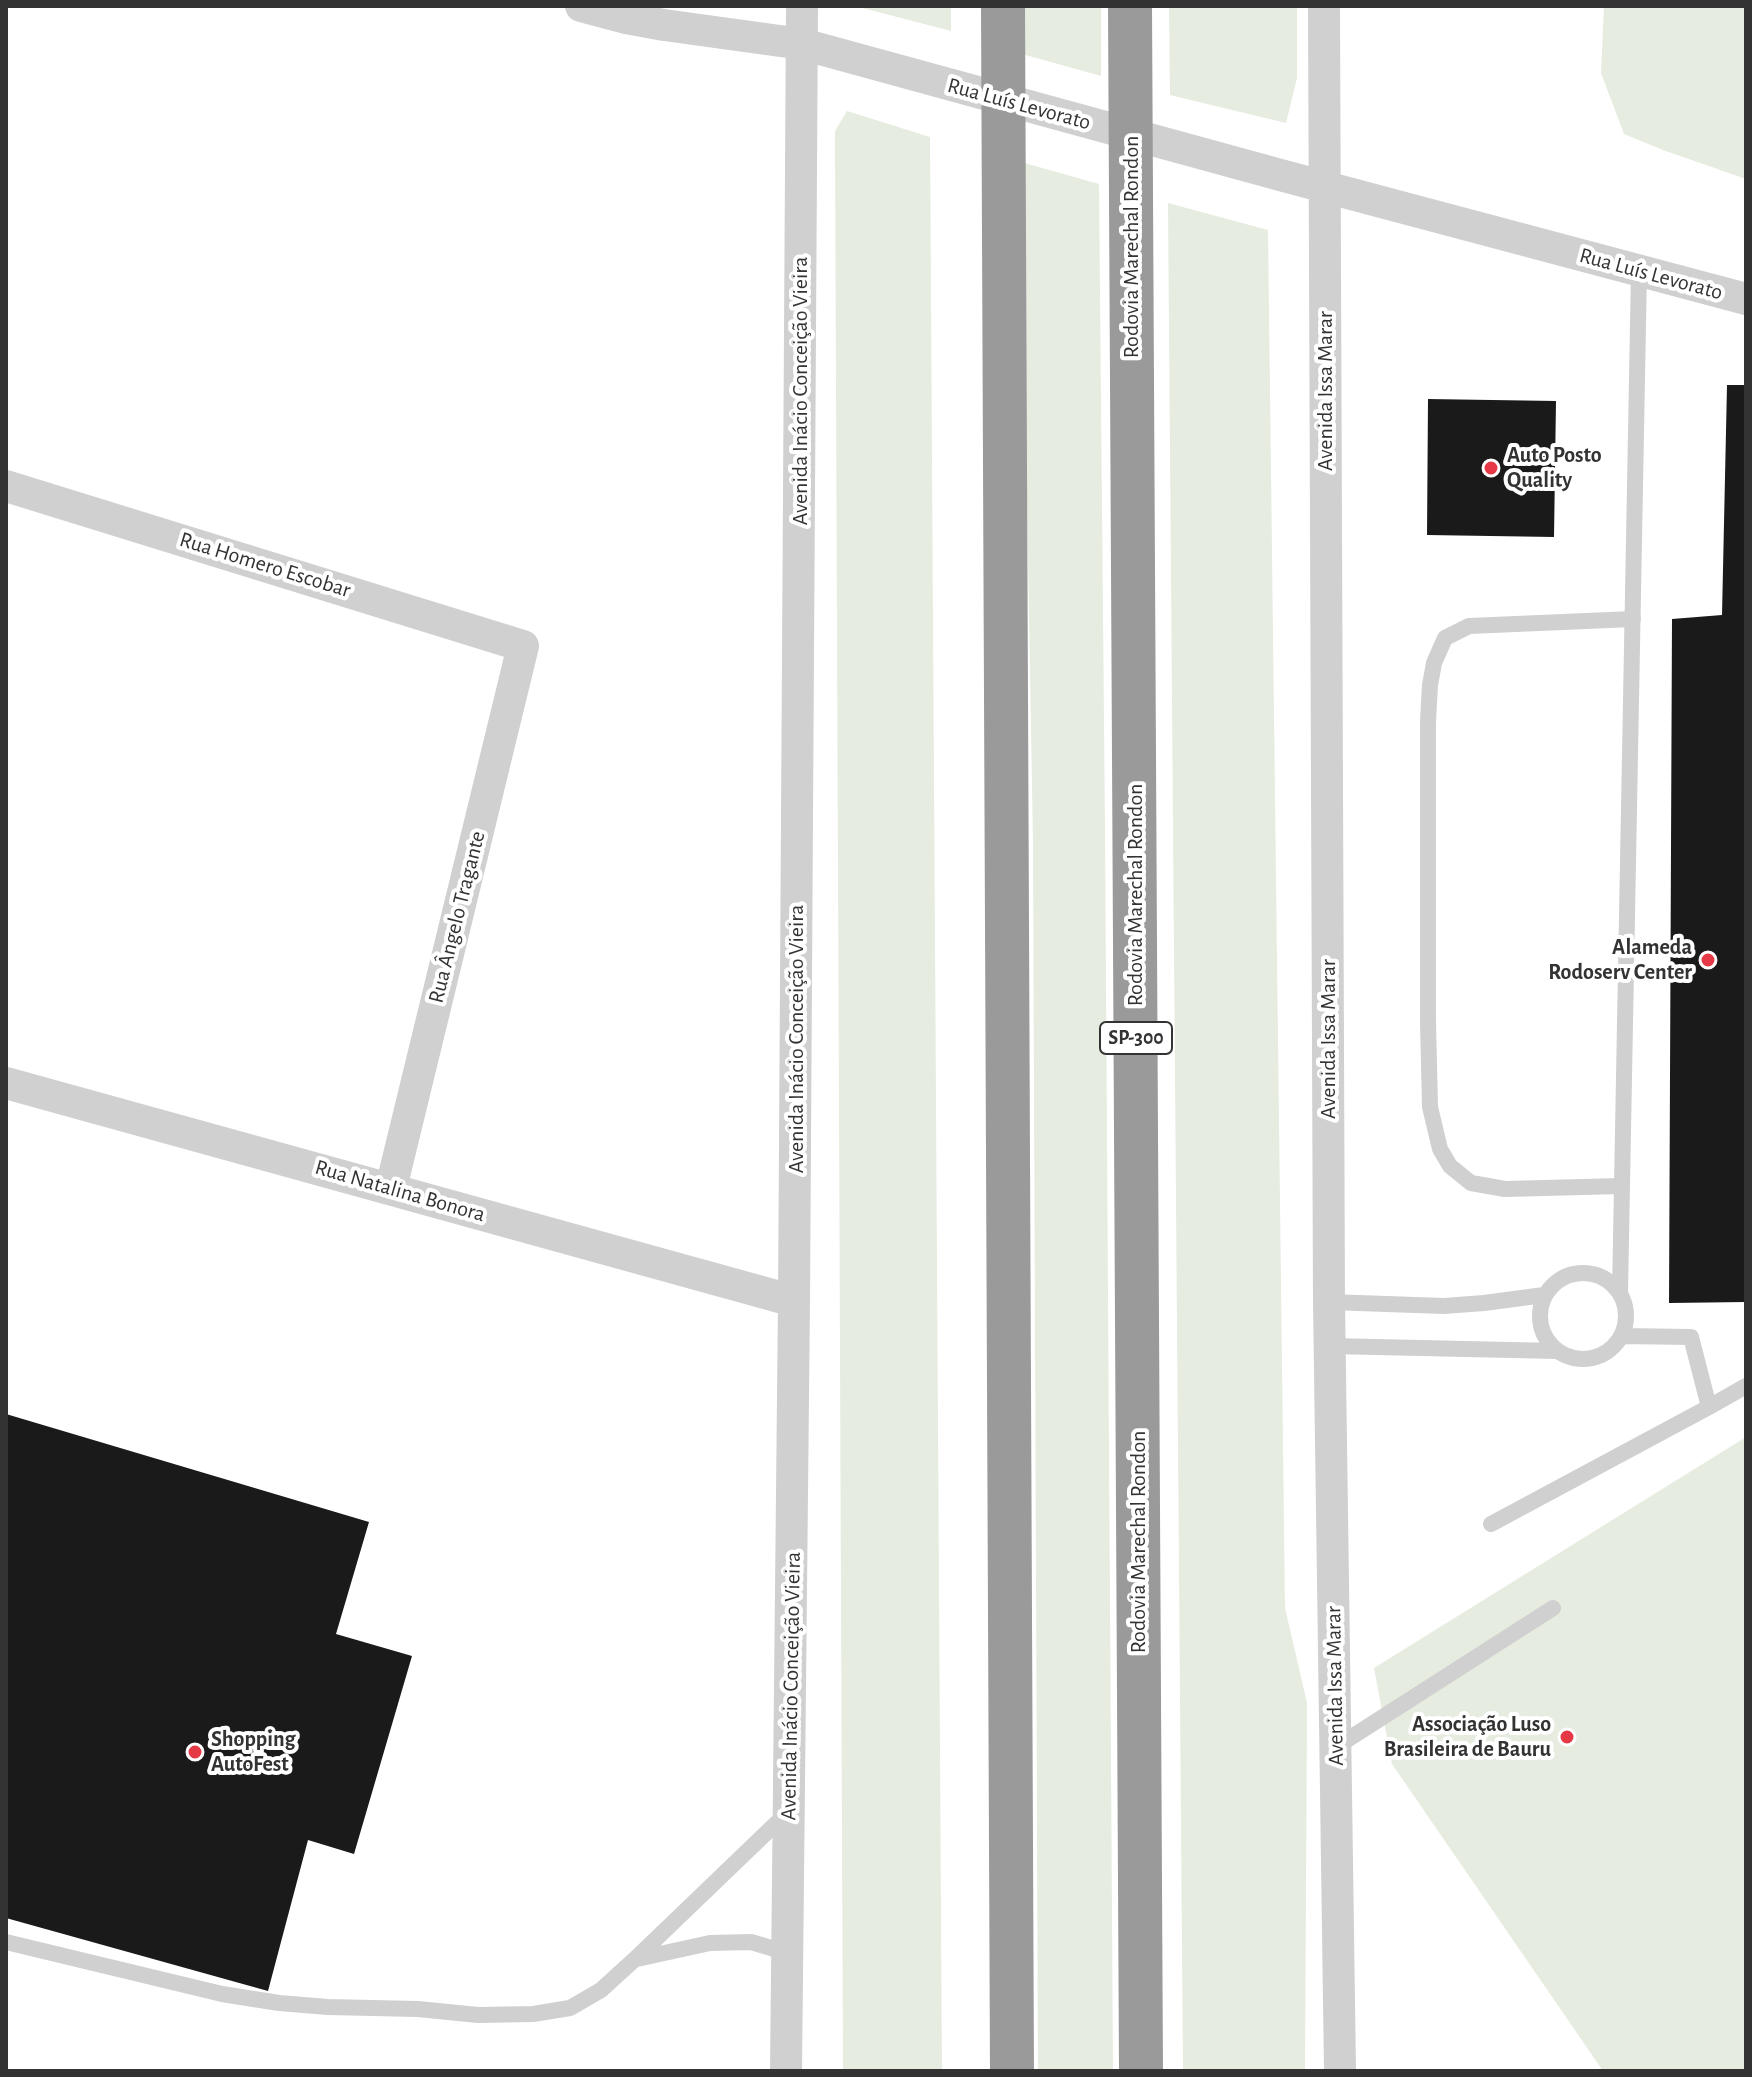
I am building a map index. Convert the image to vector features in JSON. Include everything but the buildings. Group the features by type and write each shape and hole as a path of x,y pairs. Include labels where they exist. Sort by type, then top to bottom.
{"highway":[{"path":"1003,6 1012,2071"},
{"name":"Rodovia Marechal Rondon","path":"1130,6 1141,2071"}],"street":[{"path":"581,6 652,22 802,44"},
{"name":"Avenida Inácio Conceição Vieira","path":"786,2071 802,6"},
{"name":"Avenida Issa Marar","path":"1324,6 1329,1302 1340,2071"},
{"name":"Rua Luís Levorato","path":"802,44 1746,299"},
{"name":"Rua Homero Escobar","path":"6,486 523,646"},
{"name":"Rua Ângelo Tragante","path":"391,1188 523,646"},
{"name":"Rua Natalina Bonora","path":"6,1083 794,1301"}],"lane":[{"path":"1620,1292 1596,1274 1581,1272 1566,1276 1544,1295 1540,1326 1546,1339 1557,1351 1585,1360 1613,1348 1622,1336 1626,1322 1626,1307 1620,1292 1639,271"},
{"path":"1622,1186 1505,1189 1471,1183 1450,1166 1440,1149 1430,1107 1428,721 1434,663 1445,638 1469,626 1633,619"},
{"path":"1329,1302 1444,1306 1544,1295"},
{"path":"1622,1336 1691,1337 1709,1407"},
{"path":"1330,1346 1557,1351"},
{"path":"1491,1524 1746,1386"},
{"path":"1336,1747 1553,1608"},
{"path":"6,1942 222,1994 279,2003 478,2015 533,2014 570,2008 601,1990 789,1811"},
{"path":"635,1959 710,1943 751,1942 788,1953"}],"shaded area":[{"path":"855,6 951,6 951,31"},
{"path":"1022,6 1101,6 1101,76 1022,54"},
{"path":"1169,6 1297,6 1297,78 1286,123 1170,95"},
{"path":"1604,6 1746,6 1746,179 1624,134 1601,73"},
{"path":"847,111 930,137 942,2071 843,2071 835,131"},
{"path":"1021,162 1099,184 1113,2071 1038,2071 1033,842"},
{"path":"1168,203 1268,230 1285,1608 1307,1703 1305,2071 1183,2071"},
{"name":"Associação Luso Brasileira de Bauru","path":"1746,1437 1746,2071 1603,2071 1392,1764 1374,1668"}],"place":[{"name":"Auto Posto Quality","path":"1491,468"},
{"name":"Alameda Rodoserv Center","path":"1708,960"},
{"name":"Associação Luso Brasileira de Bauru","path":"1567,1737"},
{"name":"Shopping AutoFest","path":"195,1752"}]}
